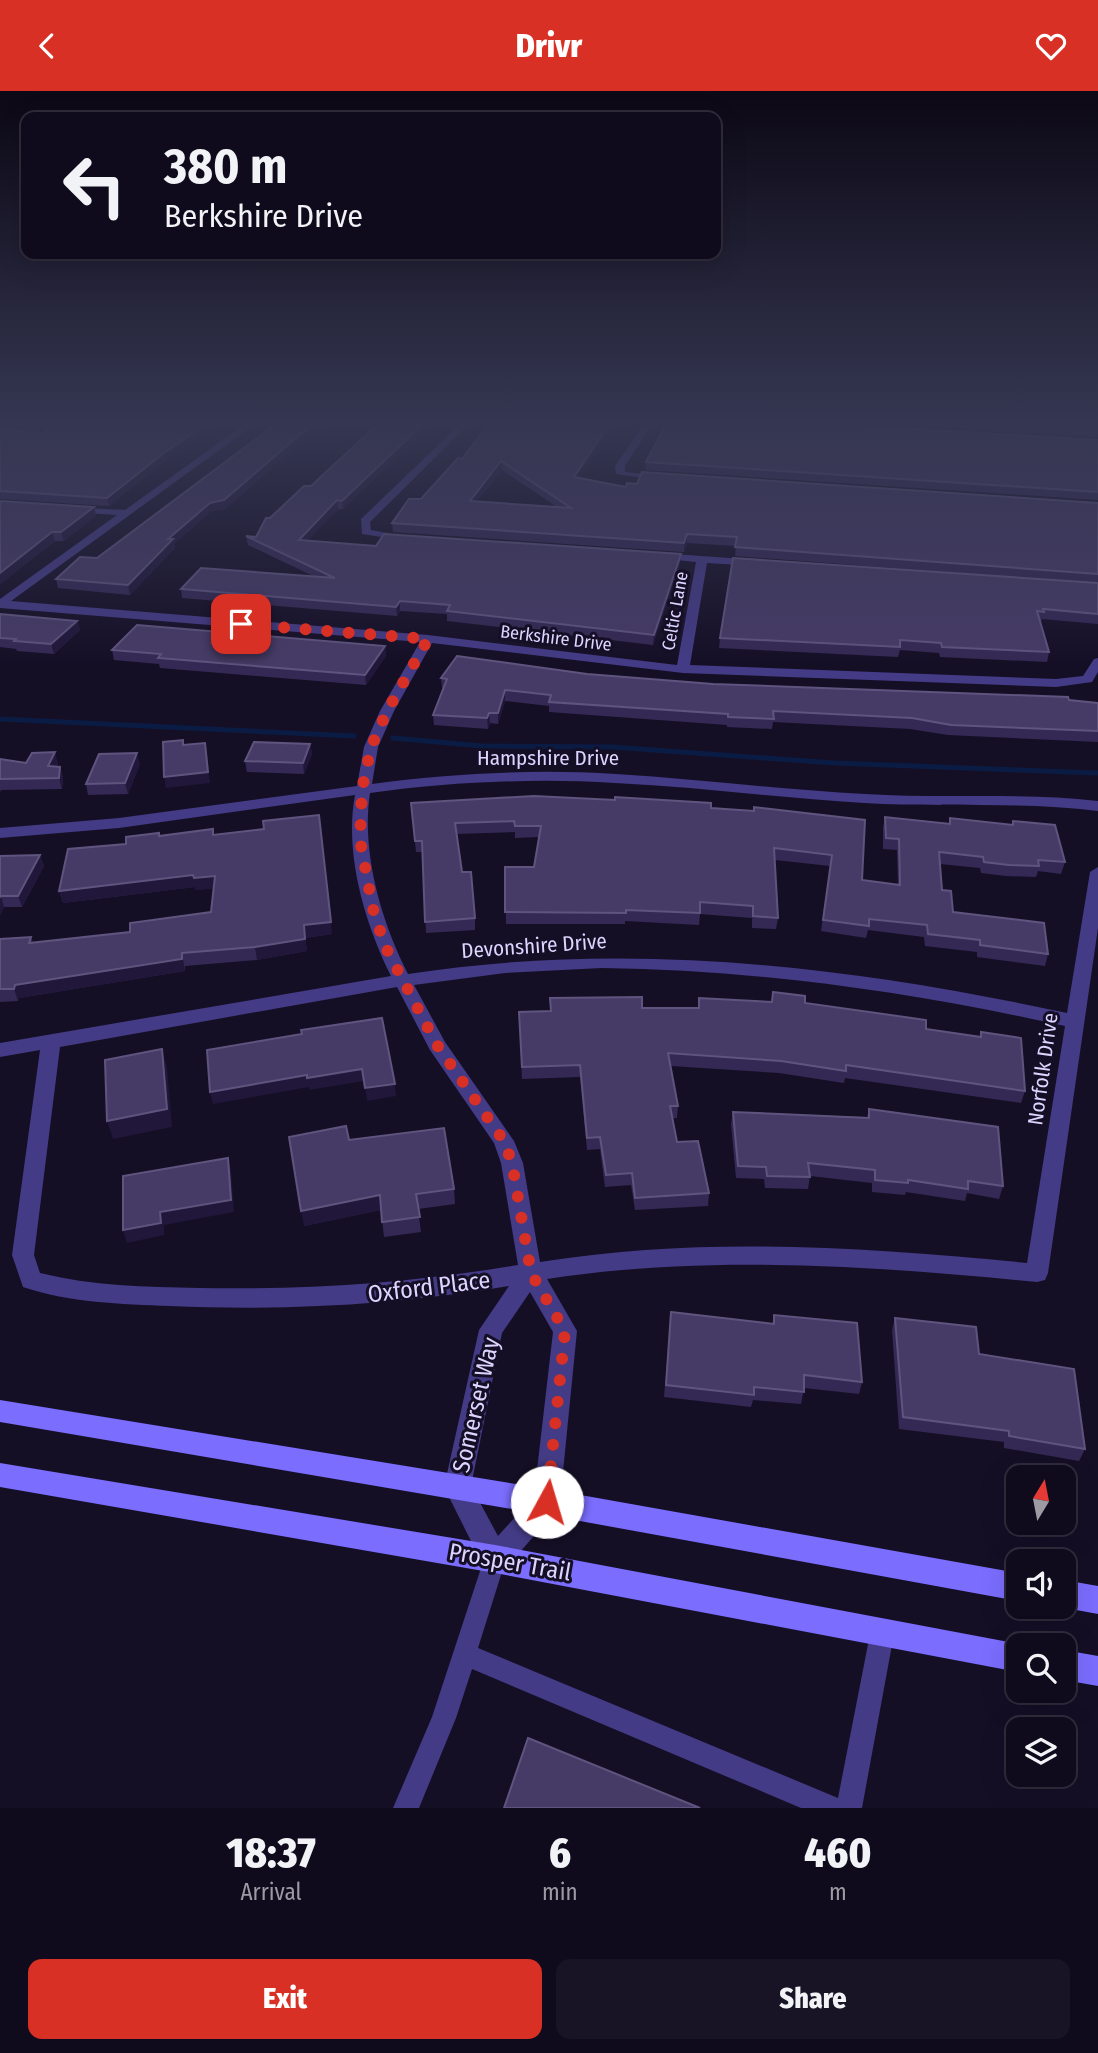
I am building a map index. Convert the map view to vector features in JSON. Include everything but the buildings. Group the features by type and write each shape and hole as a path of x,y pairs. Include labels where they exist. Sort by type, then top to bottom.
{"main road":[{"path":"0,1411 547,1502 1006,1585"},
{"name":"Prosper Trail","path":"0,1475 495,1559 1006,1655"},
{"path":"1076,1596 1098,1600"},
{"path":"1076,1667 1098,1671"}],"street":[{"path":"0,604 138,504"},
{"path":"382,504 365,521 366,532 412,539"},
{"path":"63,508 126,513"},
{"path":"647,555 770,564"},
{"name":"Celtic Lane","path":"683,669 702,559"},
{"name":"Berkshire Drive","path":"0,604 428,639 683,669 1056,683 1087,680 1098,662"},
{"path":"428,639 380,726 362,789 359,815 365,872 385,946 402,980 437,1045 504,1141 512,1163 531,1273 565,1331 547,1502 495,1559"},
{"name":"Hampshire Drive","path":"0,833 119,823 362,789 465,780 613,778 865,799 972,802 1049,800 1098,806"},
{"name":"Norfolk Drive","path":"1037,1273 1073,1021 1098,872"},
{"name":"Devonshire Drive","path":"0,1050 402,980 531,965 653,963 733,966 863,978 1073,1021"},
{"name":"Oxford Place","path":"51,1042 23,1255 31,1280 76,1290 144,1296 292,1299 370,1295 619,1261 810,1255 907,1260 1037,1273"},
{"name":"Somerset Way","path":"495,1559 457,1487 491,1330 531,1273"}],"lane":[{"path":"406,1808 444,1718 495,1559"},
{"path":"849,1808 882,1633"},
{"path":"464,1654 831,1808"}],"waterway":[{"path":"0,719 354,736"},
{"path":"393,738 482,746 612,747 835,763 1098,773"}],"route":[{"path":"241,624 428,639 395,695 371,747 362,789 360,840 373,909 385,946 437,1045 504,1141 512,1163 531,1273 565,1331 547,1502"}]}
